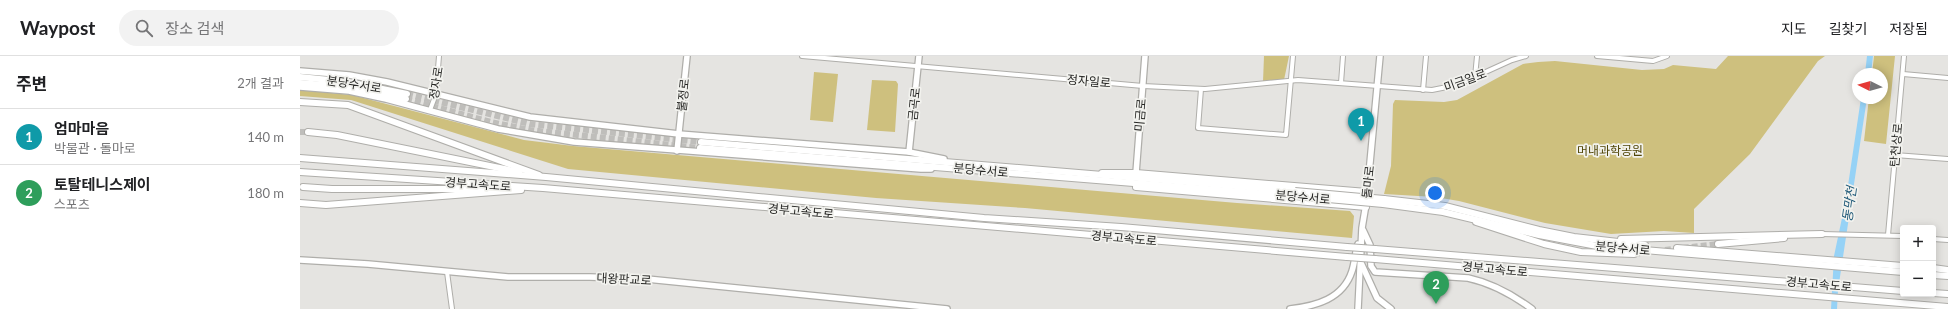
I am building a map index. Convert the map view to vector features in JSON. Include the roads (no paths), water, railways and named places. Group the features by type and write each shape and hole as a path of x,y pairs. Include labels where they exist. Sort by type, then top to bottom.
{"highway":[{"name":"분당수서로","path":"300,77 348,82 407,97 348,87 300,83"},
{"path":"300,102 348,105 546,178"},
{"path":"308,132 337,134 546,178"},
{"name":"분당수서로","path":"1088,177 948,160 700,145 944,167 1088,177 1146,181 1445,206 1539,230 1598,239 1651,246 1813,262"},
{"name":"경부고속도로","path":"300,158 546,178 984,218 1122,227 1347,247 1900,291"},
{"name":"경부고속도로","path":"300,172 543,188 1948,307"},
{"path":"1088,177 1110,172 1136,173 1367,192"},
{"path":"1088,177 1108,185 1366,207"},
{"path":"303,187 332,189 543,188"},
{"path":"300,203 326,205 543,188"},
{"name":"분당수서로","path":"1383,202 1466,217 1538,235 1589,245 1867,266 1900,266"},
{"path":"1466,217 1483,226 1544,244 1581,252 1634,254"},
{"path":"1598,239 1772,234 1803,235"},
{"path":"1718,244 1822,234"},
{"name":"분당수서로","path":"1867,266 1900,272"},
{"path":"1936,268 1948,270"},
{"path":"1936,275 1948,276"},
{"path":"1936,293 1948,294"}],"main road":[{"name":"불정로","path":"677,151 687,56"},
{"name":"금곡로","path":"909,152 919,56"},
{"name":"미금로","path":"1136,173 1145,56"},
{"name":"돌마로","path":"1357,309 1362,228 1366,207 1380,56"},
{"path":"300,71 349,75 387,82 530,117 679,134 909,152 948,160"},
{"path":"300,87 349,91 532,136 574,142 921,169 944,167"},
{"path":"1290,309 1323,302 1340,291 1352,269 1362,228"},
{"path":"1362,228 1370,245 1371,266 1375,272 1474,280 1498,288 1532,309"},
{"name":"대왕판교로","path":"300,260 368,264 508,278 590,277 647,279 947,309"},
{"path":"1360,263 1377,298 1390,309"}],"street":[{"name":"정자로","path":"430,110 436,94 439,56"},
{"name":"정자일로","path":"802,56 1143,86 1201,88 1291,80 1377,86"},
{"path":"1201,88 1198,128 1286,135 1293,56"},
{"path":"1341,83 1343,56"},
{"path":"1422,90 1426,56"},
{"path":"1476,77 1477,56"},
{"name":"미금일로","path":"1377,86 1422,90 1447,88 1526,56"},
{"path":"1597,56 1653,61 1667,56"},
{"name":"탄천상로","path":"1888,235 1904,56"},
{"path":"1903,74 1948,78"},
{"path":"1895,155 1948,159"},
{"path":"1822,234 1900,236"},
{"path":"1936,239 1948,240"},
{"path":"447,272 452,309"}],"water":[{"path":"1867,56 1873,56 1872,68 1866,68"},
{"name":"동막천","path":"1860,104 1866,104 1838,290 1837,309 1831,309 1834,256 1846,199"}],"tunnel":[{"path":"407,94 530,124 701,142"},
{"path":"406,99 491,122 530,130 700,148"},
{"path":"300,132 308,132"},
{"path":"1665,250 1718,244"},
{"path":"1634,254 1650,252"}],"place":[{"name":"엄마마음","path":"1361,141"},
{"name":"토탈테니스제이","path":"1436,304"}],"park label":[{"name":"머내과학공원","path":"1610,150"}]}
